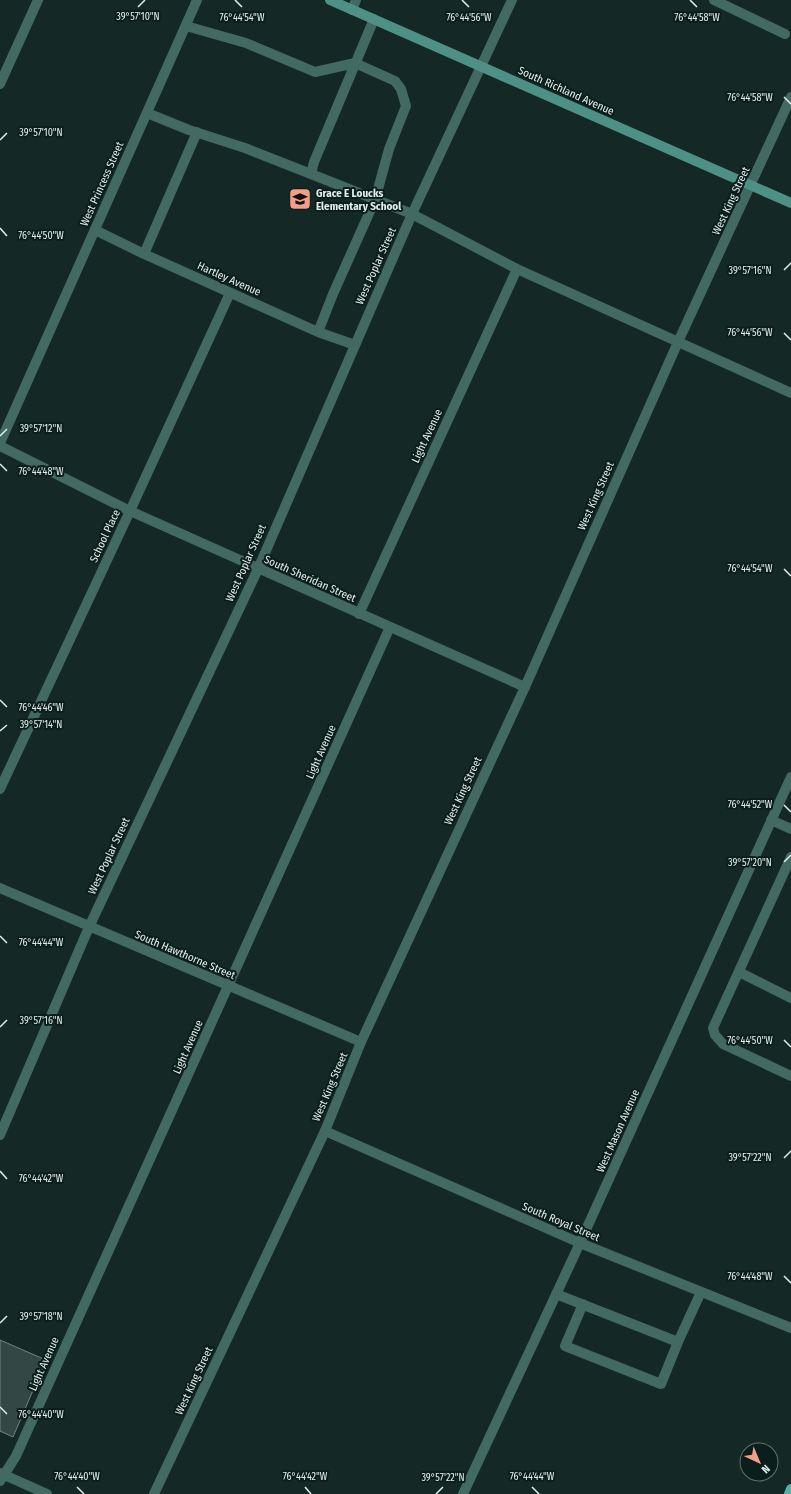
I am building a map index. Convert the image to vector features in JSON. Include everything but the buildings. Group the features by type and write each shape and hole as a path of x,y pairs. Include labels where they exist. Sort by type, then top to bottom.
{"main road":[{"name":"South Richland Avenue","path":"330,0 354,5 374,19 791,203"},
{"path":"789,1494 791,1489"}],"street":[{"path":"0,84 38,0"},
{"name":"West Princess Street","path":"0,443 197,0"},
{"name":"West Poplar Street","path":"0,1135 89,927 258,569 412,214 512,0"},
{"path":"714,0 785,34"},
{"path":"311,174 374,19"},
{"path":"186,26 246,43 316,72 355,63 396,81 401,89 406,106 389,148 375,200 318,332"},
{"name":"West King Street","path":"154,1494 324,1131 361,1042 525,687 678,342 791,98"},
{"path":"147,113 245,148 412,214 517,269 791,393"},
{"path":"144,254 197,132"},
{"name":"Hartley Avenue","path":"95,230 144,254 318,332 355,345"},
{"name":"Light Avenue","path":"359,614 517,269"},
{"name":"School Place","path":"0,788 130,512 230,293"},
{"name":"South Sheridan Street","path":"0,446 130,512 525,687"},
{"name":"Light Avenue","path":"1,1476 16,1456 390,627"},
{"name":"West Mason Avenue","path":"463,1494 580,1243 791,777"},
{"path":"771,820 791,829"},
{"path":"791,857 713,1028 715,1035 723,1044 791,1076"},
{"name":"South Hawthorne Street","path":"0,888 361,1042"},
{"path":"738,972 791,998"},
{"name":"South Royal Street","path":"324,1131 580,1243 791,1328"},
{"path":"583,1304 565,1346 661,1384 678,1342 702,1292"},
{"path":"556,1294 678,1342"},
{"path":"1,1476 47,1494"}],"place":[{"name":"Grace E Loucks Elementary School","path":"300,199"}]}
